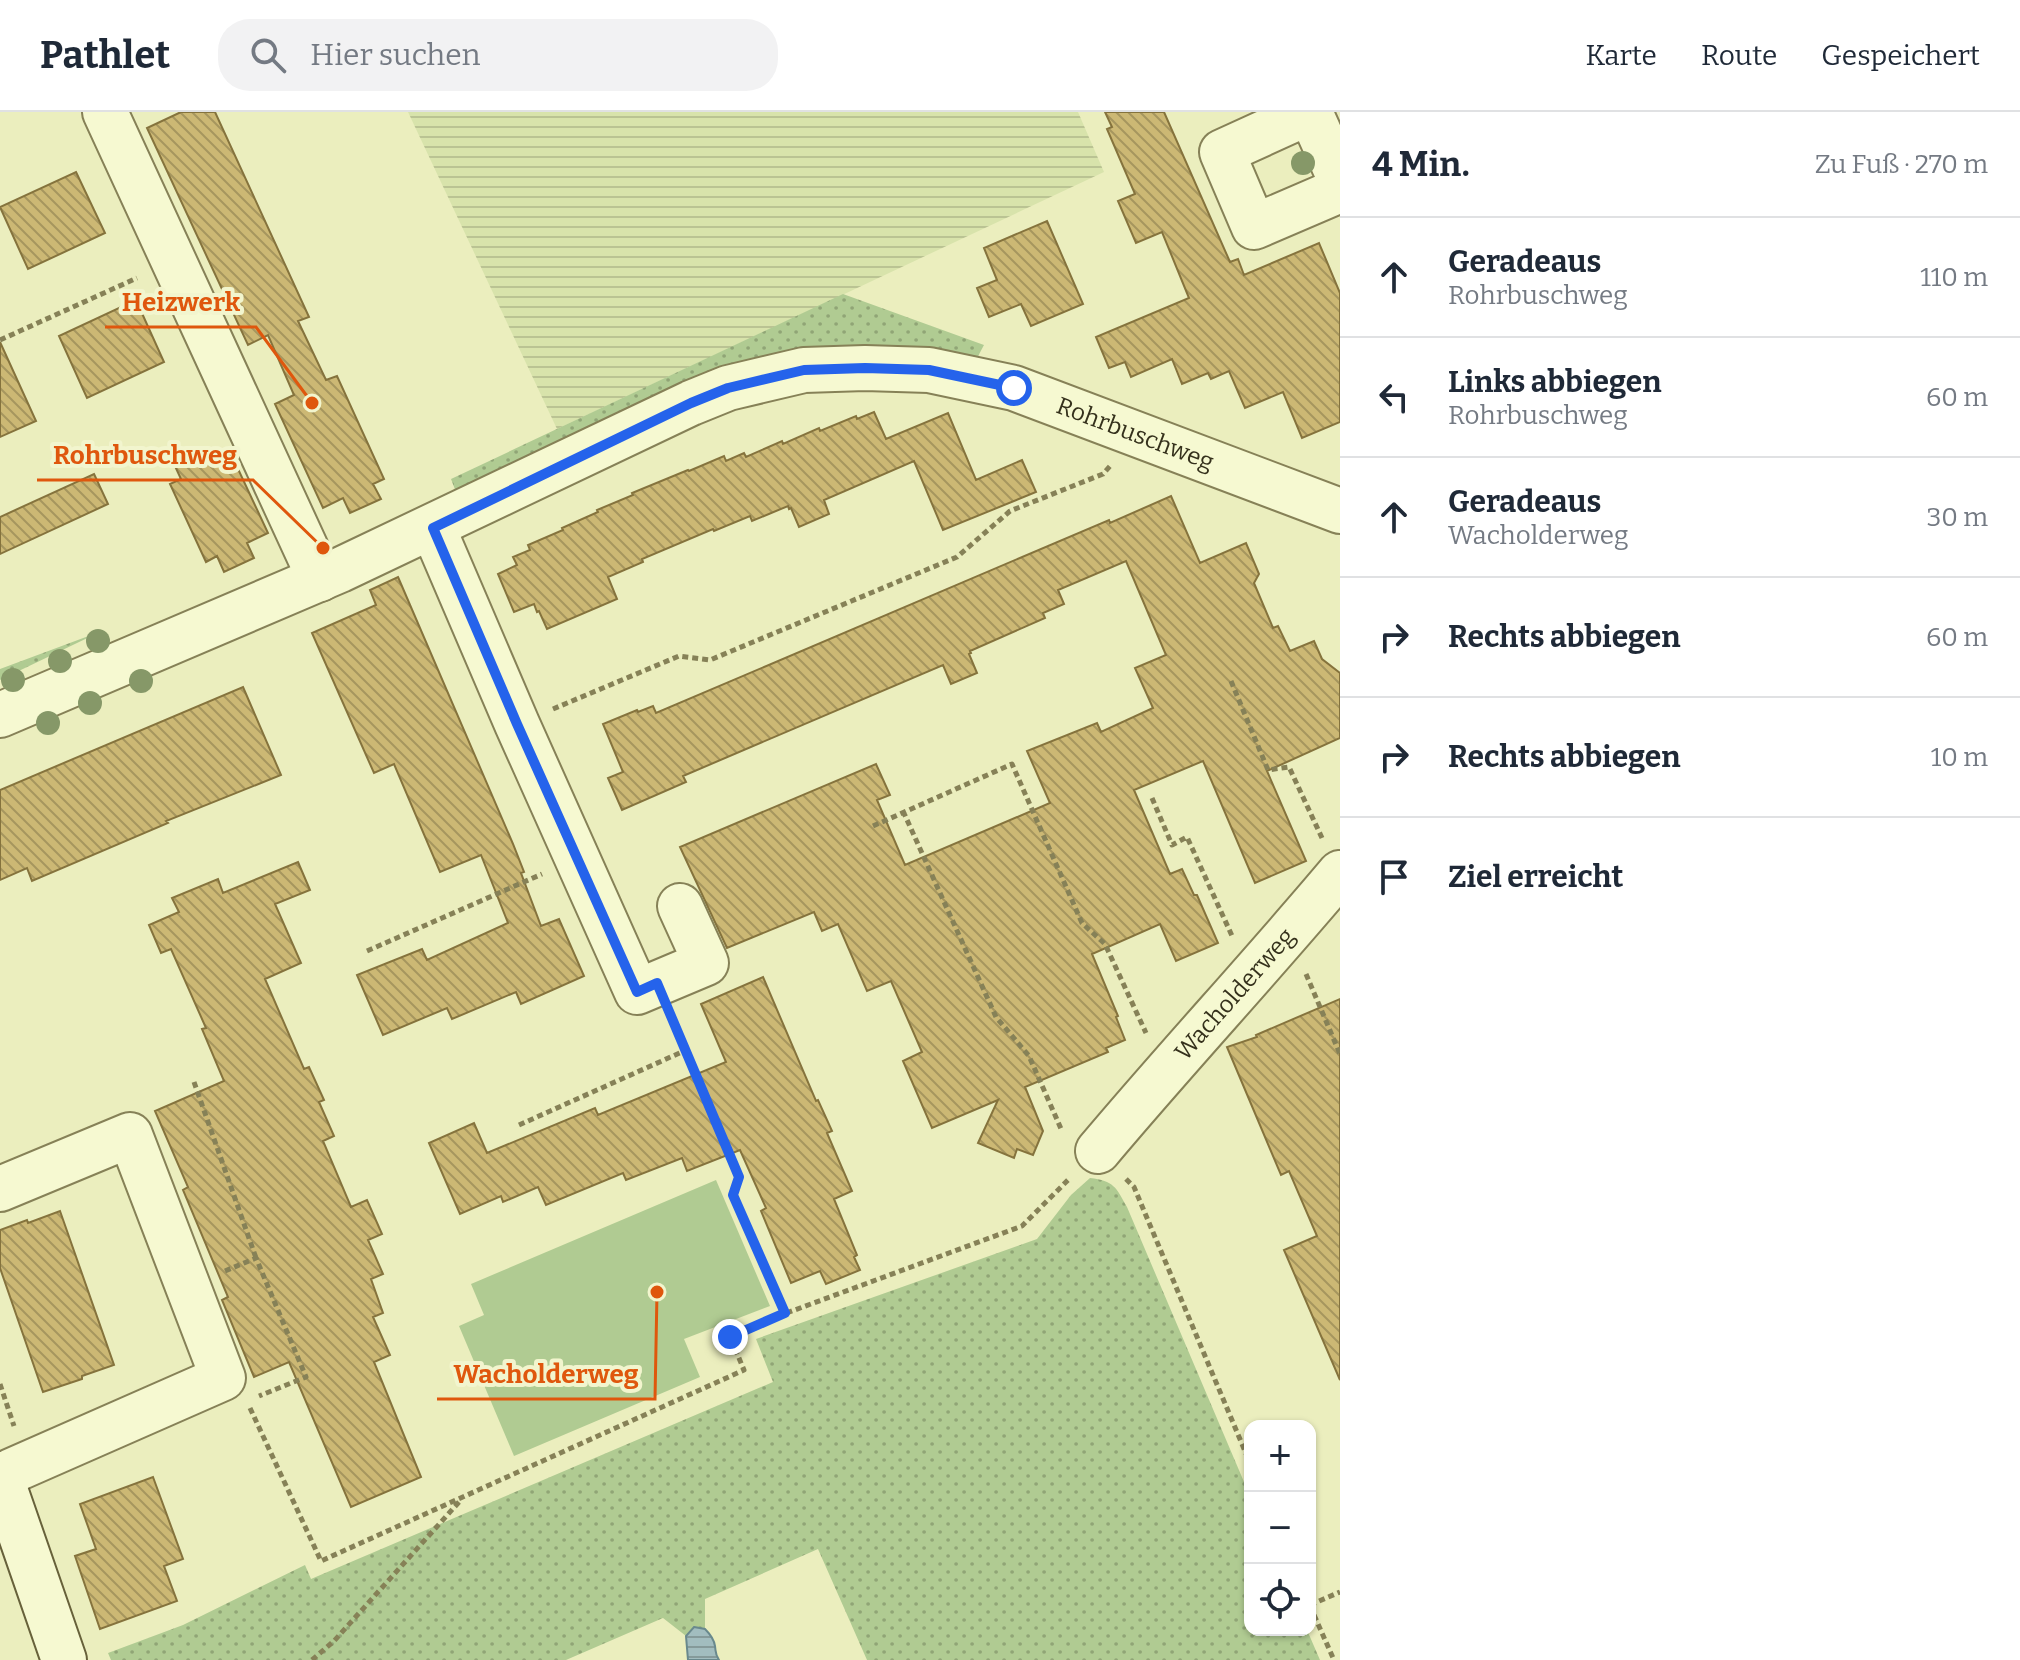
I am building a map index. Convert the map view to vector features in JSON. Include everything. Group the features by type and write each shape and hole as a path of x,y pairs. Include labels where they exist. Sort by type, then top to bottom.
{"street":[{"path":"105,112 320,579"},
{"path":"1340,179 1310,112 1222,152 1254,227 1340,190"},
{"name":"Rohrbuschweg","path":"0,715 433,528 691,403 728,388 804,370 929,370 1014,388 1340,511"},
{"path":"433,528 637,992 706,963 680,906"},
{"name":"Wacholderweg","path":"1088,1161 1340,874"},
{"path":"0,1189 130,1135 223,1378 0,1476 64,1660"}],"path":[{"path":"0,340 174,261"},
{"path":"517,724 679,656 710,660 957,557 1010,511 1103,474 1138,435"},
{"path":"1231,681 1268,770 1289,767 1340,874"},
{"path":"873,826 1012,764 1082,923 1105,944 1164,1072"},
{"path":"1152,798 1172,845 1187,837 1251,975"},
{"path":"903,811 996,1017 1029,1056 1088,1161 1134,1187 1244,1449"},
{"path":"367,951 576,859"},
{"path":"1289,935 1340,1054"},
{"path":"657,983 739,1177 733,1195 785,1313"},
{"path":"519,1125 684,1051"},
{"path":"194,1082 256,1258 306,1377 247,1401 321,1561 744,1370 730,1337 785,1313 1022,1226 1088,1161"},
{"path":"188,1286 256,1258"},
{"path":"312,1660 334,1641 462,1499"},
{"path":"1316,1603 1340,1592"},
{"path":"1316,1620 1334,1660"}],"green space":[{"path":"408,112 1078,112 1104,172 557,429"},
{"path":"843,294 984,345 976,360 913,348 826,347 767,357 456,492 451,479"},
{"path":"102,631 0,680 0,669"},
{"path":"1090,1178 1104,1181 1120,1194 1244,1482 1244,1636 1310,1636 1320,1660 867,1660 818,1549 705,1599 705,1629 694,1627 686,1636 663,1618 566,1660 111,1660 108,1653 183,1625 305,1565 311,1579 773,1382 756,1339 1037,1239 1071,1195"},
{"path":"716,1180 770,1306 684,1339 700,1377 514,1456 459,1326 484,1315 471,1284"}],"water":[{"path":"694,1627 705,1629 710,1635 719,1660 688,1660 686,1636"}],"building":[{"path":"181,112 215,112 309,317 298,321 326,380 337,376 384,479 373,484 381,499 350,513 343,498 323,508 275,404 294,395 268,335 248,345 147,128"},
{"path":"1105,112 1164,112 1230,262 1238,259 1244,275 1319,243 1340,293 1340,422 1302,438 1283,392 1245,408 1229,371 1211,379 1208,373 1182,384 1172,359 1131,377 1125,362 1109,368 1096,337 1189,298 1162,232 1136,243 1118,201 1135,194 1107,129 1112,127"},
{"path":"76,172 105,233 28,269 0,207"},
{"path":"1047,221 1083,304 1031,326 1021,304 989,317 977,288 997,280 984,248"},
{"path":"136,300 164,362 87,398 59,336"},
{"path":"0,342 36,421 0,437"},
{"path":"874,412 886,439 948,413 976,480 1022,460 1036,492 943,530 914,461 824,500 829,514 799,527 788,506 752,521 750,516 713,529 642,559 643,562 608,577 617,599 547,629 534,604 514,612 498,574 517,565 513,557 530,550 528,545 632,493 724,456 726,461 744,453 746,457 782,441 783,444 819,428 820,431"},
{"path":"204,450 211,465 232,456 268,533 247,543 254,558 224,572 217,556 206,562 170,484 181,479 174,464"},
{"path":"94,474 108,504 0,554 0,517"},
{"path":"1171,496 1200,563 1246,543 1259,574 1254,583 1273,628 1278,626 1290,651 1314,641 1322,659 1340,673 1340,738 1267,771 1306,861 1255,883 1203,761 1134,790 1170,874 1182,869 1218,943 1176,961 1160,924 1092,954 1125,1040 1106,1048 1108,1052 1025,1087 1043,1131 1033,1155 1017,1149 1014,1158 978,1143 998,1100 932,1128 903,1061 922,1052 891,981 867,991 838,924 822,931 814,912 727,948 680,847 876,764 890,795 877,800 905,865 1050,803 1027,751 1097,723 1101,732 1153,708 1135,668 1166,655 1126,561 1058,590 1064,604 1043,613 1045,618 970,651 977,673 951,684 943,665 683,776 686,782 622,810 608,778 623,772 603,724 653,706 656,713"},
{"path":"398,577 513,844 541,926 559,919 584,976 521,1004 516,992 452,1019 447,1008 383,1035 357,975 422,949 427,960 508,923 481,855 440,872 394,764 374,773 312,633 376,605 370,590"},
{"path":"243,687 281,775 166,821 168,823 32,881 27,868 0,880 0,790"},
{"path":"298,862 310,890 275,904 301,963 265,979 304,1069 309,1067 324,1100 319,1102 334,1136 323,1141 351,1207 367,1200 382,1234 368,1240 383,1274 371,1279 383,1313 373,1317 390,1355 374,1362 421,1477 351,1507 289,1362 254,1377 222,1300 228,1297 183,1190 188,1187 155,1111 224,1081 202,1029 206,1028 171,949 161,953 149,925 179,912 172,898 218,879 223,893"},
{"path":"763,977 832,1131 827,1133 852,1191 834,1199 860,1270 826,1284 820,1271 791,1283 761,1211 766,1208 740,1150 687,1171 682,1158 626,1180 623,1173 546,1205 538,1187 503,1202 501,1196 460,1214 429,1143 474,1123 487,1153 595,1108 598,1115 726,1062 701,1004"},
{"path":"1340,999 1340,1380 1284,1250 1317,1236 1289,1171 1281,1175 1227,1047 1257,1037"},
{"path":"60,1211 114,1365 43,1392 0,1268 0,1230"},
{"path":"153,1477 183,1559 164,1566 177,1601 100,1629 75,1556 96,1549 80,1504"}],"place":[{"name":"Heizwerk","path":"312,403"},
{"name":"Rohrbuschweg","path":"323,548"},
{"name":"Wacholderweg","path":"657,1292"}],"route":[{"path":"730,1337 785,1313 733,1195 739,1177 657,983 637,992 433,528 728,388 804,370 865,368 929,370 1014,388"}]}
